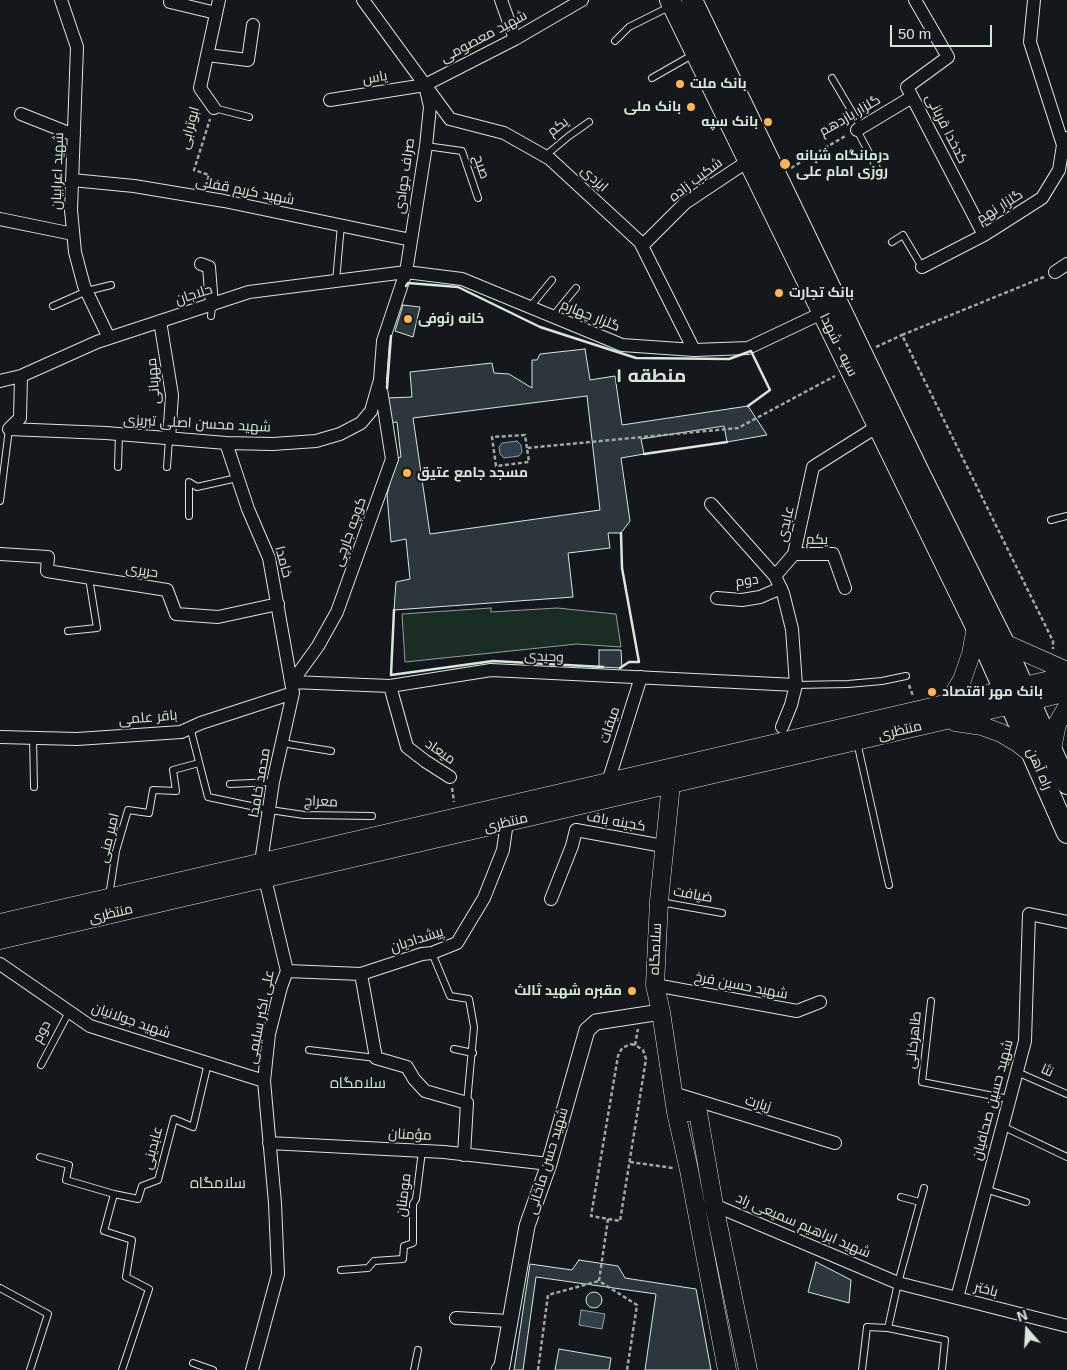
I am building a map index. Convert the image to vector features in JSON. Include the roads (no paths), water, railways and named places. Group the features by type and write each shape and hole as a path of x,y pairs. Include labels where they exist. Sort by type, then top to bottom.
{"main road":[{"name":"سپه - شهدا","path":"692,0 777,176 856,361 878,426 976,627 1018,696"},
{"name":"سپه - شهدا","path":"671,3 822,313 856,361 1004,643 1018,696"},
{"path":"948,704 962,680 971,654 976,627"},
{"path":"1004,643 1060,668"},
{"path":"1018,696 1067,676"},
{"path":"1018,696 1067,692"},
{"name":"منتظری","path":"0,940 456,817 505,814 608,782 918,710 948,704 1018,696"},
{"name":"منتظری","path":"0,923 109,898 263,870 505,814 671,784 942,721 1018,696"},
{"name":"راه آهن","path":"1018,696 1043,752 1067,833"},
{"path":"942,721 963,722 993,730 1018,743 1043,752 1067,707"},
{"name":"راه آهن","path":"1043,752 1067,784"},
{"name":"سلامگاه","path":"671,784 658,902 655,985 661,1012 676,1112 689,1170 727,1370"},
{"path":"676,1112 698,1112 714,1205 748,1370"}],"street":[{"name":"شهید اعرابیان","path":"61,0 77,46 71,210 75,252 87,291 110,338"},
{"name":"ابوترابی","path":"214,108 200,88 219,0"},
{"name":"ایزدی","path":"363,0 450,119 504,133 550,159 640,242 694,350"},
{"path":"501,0 515,39"},
{"name":"شهید معصومی","path":"425,85 515,39 582,0"},
{"name":"کدخدا قربانی","path":"915,0 948,57 907,87 984,235"},
{"path":"1034,0 1030,42 1066,144"},
{"path":"170,2 216,13"},
{"path":"207,55 248,60 253,25"},
{"name":"یاس","path":"330,100 425,85"},
{"name":"صراف جوادی","path":"380,380 383,341 406,272 426,146 430,107 425,85"},
{"name":"گلزار یازدهم","path":"859,128 912,97"},
{"path":"21,114 74,136"},
{"name":"گلزار نهم","path":"922,267 984,235 1042,198 1059,170 1066,144"},
{"name":"شکیب زاده","path":"642,246 685,204 748,161"},
{"name":"شهید کریم قفلی","path":"72,180 134,186 203,197 411,240"},
{"path":"0,219 73,234"},
{"path":"201,264 210,267 211,310"},
{"path":"1061,273 1067,264"},
{"name":"گلزار چهارم","path":"406,272 462,279 622,345 694,350 748,348 822,313"},
{"name":"حلاجان","path":"0,381 21,376 110,338 160,321 211,310 249,292 406,272"},
{"name":"مهربانی","path":"160,321 172,395 169,438"},
{"path":"10,429 20,418 21,376"},
{"name":"شهید محسن اصلی تبریزی","path":"10,429 119,434 226,443 274,444 316,441 340,434 361,423 371,411 380,380"},
{"name":"کوچه جارچی","path":"293,687 338,612 392,459 380,380"},
{"name":"عابدی","path":"778,582 794,554 813,467 878,426"},
{"name":"خامدا","path":"226,443 248,510 269,558 293,687"},
{"path":"711,504 778,582 792,629 796,685 791,705 782,727"},
{"name":"حریری","path":"0,554 48,557 47,571 167,590 176,614 218,617 278,604"},
{"name":"یکم","path":"794,554 833,554 846,588"},
{"name":"دوم","path":"717,598 742,600 760,597 778,582"},
{"name":"وحیدی","path":"293,687 390,686 491,670 796,685"},
{"name":"میقات","path":"608,782 641,677"},
{"name":"میعاد","path":"390,686 407,747 425,761 450,776"},
{"name":"باقر علمی","path":"0,737 77,739 181,732 293,687"},
{"name":"محمد خامدا","path":"263,870 274,782 293,687"},
{"name":"پیشدادیان","path":"287,971 361,974 432,953 457,943 484,898 503,850 505,814"},
{"name":"کجینه باف","path":"551,899 572,846 576,830 663,846"},
{"name":"علی اکبر سلیمی","path":"252,1370 278,1274 275,1203 264,1081 270,1034 281,987 287,971 263,870"},
{"name":"شهید حسین صحافیان","path":"957,1298 1025,1042 1029,914 1067,922"},
{"name":"شهید جولانیان","path":"1,967 90,1026 264,1081"},
{"path":"361,974 376,1058 407,1067 414,1079 425,1091 467,1104 464,1155"},
{"name":"شهید حسین فرخ","path":"655,985 797,1011 820,1002"},
{"name":"شهید حسن ماخانی","path":"499,1370 502,1366 528,1226 549,1164 587,1030 596,1022 661,1012"},
{"name":"زیارت","path":"673,1093 835,1143"},
{"name":"مؤمنان","path":"269,1142 422,1151 549,1164"},
{"name":"شهید ابراهیم سمیعی راد","path":"696,1207 714,1205 898,1283"},
{"name":"باختر","path":"898,1283 1067,1326"},
{"path":"456,1318 509,1321"}],"lane":[{"path":"615,41 629,27 671,3"},
{"path":"652,78 695,53"},
{"path":"832,78 859,128 878,170"},
{"path":"214,108 249,117"},
{"name":"یکم","path":"545,156 590,122"},
{"name":"صبح","path":"426,146 462,151 478,198"},
{"path":"336,281 341,225"},
{"path":"892,242 903,235 922,267"},
{"path":"530,308 552,280"},
{"path":"53,306 87,291 111,285"},
{"path":"553,317 576,288"},
{"path":"0,501 10,429"},
{"path":"118,467 119,434"},
{"path":"167,467 169,438"},
{"path":"189,516 189,482 197,486 237,478"},
{"path":"1051,520 1067,516"},
{"path":"68,631 98,628 89,578"},
{"path":"796,685 882,681 906,676"},
{"path":"190,728 208,797 270,810"},
{"path":"33,737 34,787"},
{"path":"857,741 889,886"},
{"path":"282,743 331,751"},
{"name":"امیر منی","path":"109,898 116,851 128,810 149,813 153,790 176,791 173,770 199,763"},
{"path":"230,784 274,782"},
{"name":"معراج","path":"270,810 304,815 372,816"},
{"name":"ضیافت","path":"658,902 722,913"},
{"path":"432,953 450,996 469,999 474,1027 467,1104"},
{"name":"طاهرخانی","path":"931,1001 922,1082 1009,1099"},
{"name":"دوم","path":"41,1065 69,1012"},
{"path":"454,1049 472,1053"},
{"path":"309,1050 376,1058"},
{"name":"عابدینی","path":"114,1194 138,1199 142,1186 158,1180 174,1119 193,1128 208,1063"},
{"name":"نثا","path":"1017,1072 1067,1094"},
{"path":"1002,1126 1067,1157"},
{"name":"مومنان","path":"341,1270 368,1268 374,1261 403,1259 404,1246 414,1243 413,1204 416,1199 422,1151"},
{"path":"40,1157 69,1165 66,1180 114,1194 104,1231 132,1240 126,1277 149,1288 122,1370"},
{"path":"888,1328 898,1283 924,1188"},
{"path":"985,1189 1026,1202"},
{"path":"901,1197 920,1202"},
{"path":"0,1288 48,1314 30,1370"},
{"path":"862,1370 866,1327 888,1328 945,1340 942,1370"},
{"path":"414,1370 418,1350"},
{"path":"193,1363 213,1370"}],"water":[{"path":"517,441 521,445 522,452 519,456 504,458 500,454 499,447 502,443"},
{"path":"581,1310 605,1314 602,1329 579,1325"}],"place":[{"name":"بانک ملت","path":"680,84"},
{"name":"بانک ملی","path":"691,107"},
{"name":"بانک سپه","path":"768,122"},
{"name":"درمانگاه شبانه روزی امام علی","path":"785,164"},
{"name":"بانک تجارت","path":"779,293"},
{"name":"خانه رئوفی","path":"408,319"},
{"name":"مسجد جامع عتیق","path":"407,473"},
{"name":"بانک مهر اقتصاد","path":"932,692"},
{"name":"مقبره شهید ثالث","path":"632,991"}],"district":[{"name":"منطقه ۱","path":"651,377"},
{"name":"سلامگاه","path":"358,1084"},
{"name":"سلامگاه","path":"218,1184"}]}
